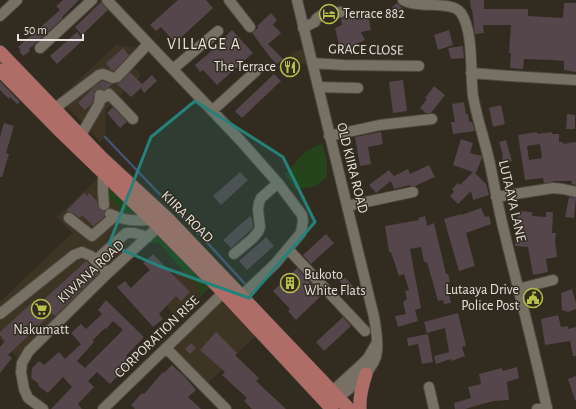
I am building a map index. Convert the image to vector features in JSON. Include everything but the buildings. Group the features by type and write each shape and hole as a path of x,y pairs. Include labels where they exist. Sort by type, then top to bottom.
{"main road":[{"name":"KIIRA ROAD","path":"0,52 102,158 168,219 227,289 331,401 349,409"},
{"name":"KIIRA ROAD","path":"0,70 58,129 155,223 227,289 241,296 331,401"},
{"path":"360,409 361,391 366,374"}],"street":[{"path":"0,16 17,0"},
{"path":"40,48 92,0"},
{"path":"107,0 240,140 278,183 302,215 303,221 301,233 275,264 241,296"},
{"name":"OLD KIIRA ROAD","path":"297,0 374,317 377,342 376,358 366,374 331,401"},
{"name":"LUTAAYA LANE","path":"403,0 414,4 450,6 456,8 460,12 468,32 474,98 544,408"},
{"path":"227,3 250,27"},
{"path":"304,28 320,16 341,12"},
{"path":"172,70 218,31"},
{"path":"54,108 94,82 99,75 103,74 113,78 117,77 148,44"},
{"name":"GRACE CLOSE","path":"312,63 419,66"},
{"path":"212,111 256,71"},
{"path":"471,73 576,80"},
{"path":"318,87 358,88"},
{"path":"81,135 99,104 100,98 109,94 133,120"},
{"path":"330,136 380,125 432,118"},
{"path":"103,172 104,205"},
{"path":"234,254 258,232 260,227 258,210 261,198 278,183"},
{"path":"496,197 553,188 576,192"},
{"path":"347,206 413,192"},
{"path":"69,218 92,236 113,215 119,218 155,223"},
{"name":"KIWANA ROAD","path":"43,409 28,398 24,389 21,372 22,363 29,351 108,273 148,237 155,223"},
{"path":"96,260 126,233 134,233 148,237"},
{"path":"288,250 364,331"},
{"path":"0,314 74,255 82,252 86,253 96,260 108,273"},
{"path":"518,289 553,280"},
{"name":"CORPORATION RISE","path":"103,409 227,289"},
{"path":"331,401 368,358 377,342"},
{"path":"166,348 226,409"},
{"path":"429,387 434,409"}],"highlighted area":[{"path":"195,101 283,157 315,222 249,298 159,266 109,244 151,137"}],"shaded area":[{"path":"116,45 138,48 142,45 148,51 133,66 141,76 106,109 105,137 100,142 59,98"},
{"path":"303,49 307,64 301,64 286,79 277,68 293,52"},
{"path":"96,162 154,216 148,233 50,323 19,360 0,339 0,302 72,233 57,217 97,179"},
{"path":"181,269 199,287 200,297 179,319 154,293"},
{"path":"227,296 261,330 208,383 174,349"}],"green space":[{"path":"322,143 327,161 327,177 314,187 295,189 285,174 305,152"},
{"path":"108,179 140,214 121,211 107,194"},
{"path":"161,231 210,287 200,297 199,287 181,269 159,243 149,243"}],"waterway":[{"path":"105,137 190,224 246,285"}],"tunnel":[{"path":"96,85 100,95"}],"place":[{"name":"Terrace 882","path":"329,14"},
{"name":"The Terrace","path":"290,67"},
{"name":"Bukoto White Flats","path":"290,283"},
{"name":"Lutaaya Drive Police Post","path":"533,298"},
{"name":"Nakumatt","path":"41,309"}],"district":[{"name":"VILLAGE A","path":"204,44"}]}
